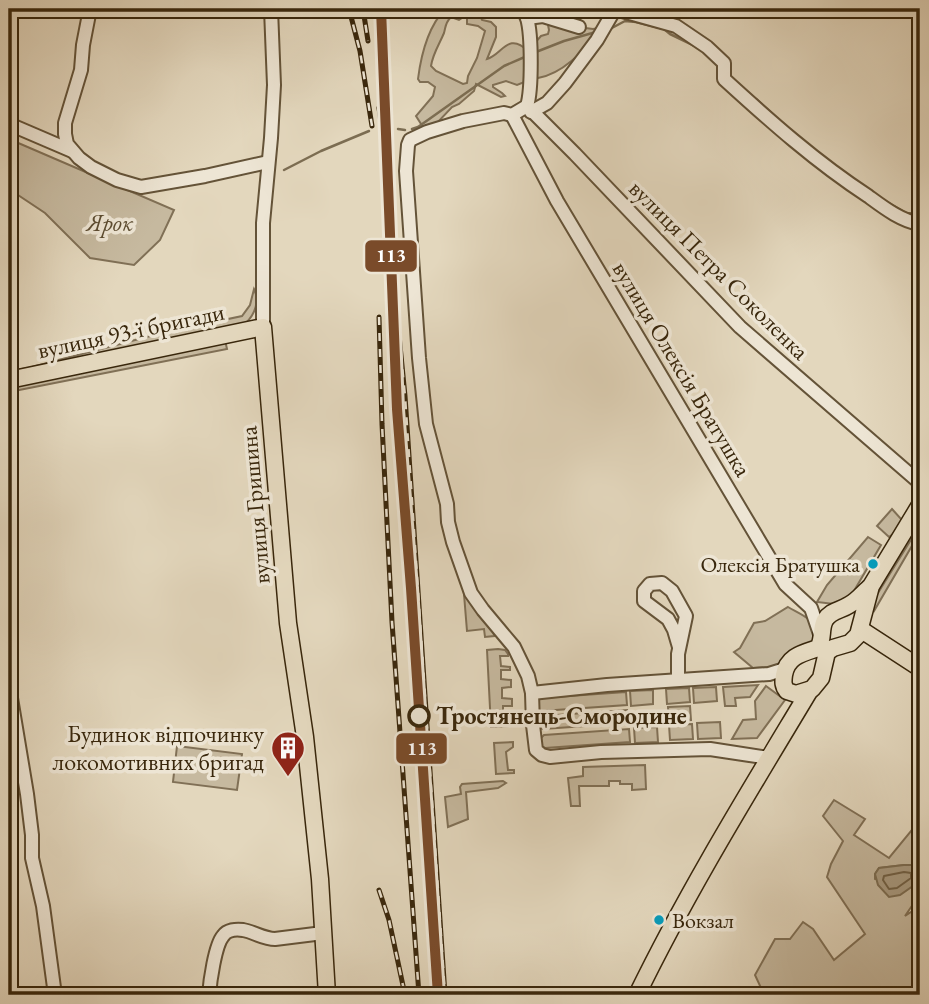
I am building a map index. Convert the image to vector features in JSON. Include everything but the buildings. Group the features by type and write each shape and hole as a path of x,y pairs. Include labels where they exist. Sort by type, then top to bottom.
{"main road":[{"name":"вулиця 93-ї бригади","path":"9,380 263,327"},
{"name":"вулиця Гришина","path":"263,327 286,609 308,765 320,879 327,995"},
{"path":"637,995 703,870 792,719 794,657 806,651 850,643 858,635 858,615 871,586 920,505"},
{"path":"792,688 821,678 825,667 824,623 831,613 858,615 920,668"}],"street":[{"path":"90,9 81,70 65,123 67,144 79,158 102,173 141,187 268,162"},
{"name":"вулиця Гришина","path":"263,327 263,223 274,85 271,9"},
{"path":"769,758 710,749 601,752 550,757 536,750 532,693 528,676 514,647 471,593 453,542 447,505 426,424 406,171 408,145 410,140 427,132 463,121 504,113 512,115 547,103 597,40 615,9 676,26 707,47 724,64 724,79 783,132 853,187 910,222 920,223"},
{"path":"529,109 530,54 524,13 579,27"},
{"name":"вулиця Петра Соколенка","path":"529,109 740,327 920,483"},
{"name":"вулиця Олексія Братушка","path":"512,115 557,201 785,584 811,608 824,649"},
{"path":"9,124 72,150"},
{"path":"678,680 677,663 686,616 672,591 662,583 650,584 644,592 644,601 668,619 679,647"},
{"path":"811,608 831,613"},
{"path":"532,693 769,674 792,688"},
{"path":"9,686 27,794 32,858 43,906 55,995"},
{"path":"209,995 218,946 222,936 228,932 243,930 269,939 323,933"}],"green space":[{"path":"445,9 480,9 475,12 482,20 491,22 496,27 496,37 487,59 510,44 521,45 528,51 527,81 517,85 506,81 493,85 505,96 501,97 476,84 474,91 452,107 438,122 423,127 416,116 433,96 435,87 428,82 420,82 419,70 426,42","holes":["465,16 467,24 478,26 485,31 467,83 463,84 431,66 449,19 451,17 459,20"]},
{"path":"548,25 593,29 604,27 583,51 566,65 538,78 533,45 541,36 548,34"},
{"name":"Ярок","path":"9,139 174,210 160,240 134,265 90,258 45,213 9,189"},
{"path":"254,289 256,307 246,323 9,374 9,371 242,316 250,305"},
{"path":"225,340 227,349 9,392 9,385"},
{"path":"892,509 902,520 889,537 877,526"},
{"path":"917,530 920,532 874,611 873,601"},
{"path":"868,537 881,545 848,601 834,604 817,602 827,585"},
{"path":"463,582 493,628 494,636 485,637 484,629 467,631"},
{"path":"788,607 813,623 822,640 787,666 753,668 734,652 740,648 754,623 765,621"},
{"path":"487,650 505,650 508,654 500,656 501,666 510,667 510,670 501,670 501,679 511,680 511,687 502,688 502,698 512,699 512,706 503,706 503,717 510,717 513,721 510,726 491,727"},
{"path":"758,685 750,697 735,698 736,706 725,706 723,687"},
{"path":"766,686 785,700 757,738 732,739 743,720 756,719 755,701"},
{"path":"716,687 717,701 694,703 693,688"},
{"path":"689,688 690,702 667,704 666,689"},
{"path":"653,690 653,704 631,706 630,691"},
{"path":"626,692 627,705 538,710 538,699 541,698"},
{"path":"690,706 691,720 669,722 668,707"},
{"path":"627,710 628,723 543,729 539,728 537,720 542,716"},
{"path":"720,722 721,738 698,739 697,723"},
{"path":"692,724 693,739 670,740 669,725"},
{"path":"657,727 658,742 635,743 634,728"},
{"path":"629,729 630,742 541,747 540,739 544,735"},
{"path":"513,742 513,747 506,752 508,770 514,770 514,773 496,774 494,743"},
{"path":"177,746 242,754 237,790 173,782"},
{"path":"645,765 646,789 632,790 632,784 620,784 620,781 609,781 609,786 579,786 580,806 571,806 568,778 583,776 583,767"},
{"path":"506,783 498,788 466,792 468,819 448,827 445,797 461,794 462,784"},
{"path":"834,800 865,819 854,835 889,858 920,820 920,865 879,868 875,879 914,885 920,881 920,894 905,916 920,906 920,995 760,995 762,990 755,975 775,939 790,939 803,922 813,929 834,960 865,934 827,877 843,841 823,816"}],"water":[{"path":"920,865 920,881 900,895 889,897 878,885 875,874 879,868"}],"waterway":[{"path":"610,29 625,21 636,22 664,29 697,47"},
{"path":"536,52 596,32"},
{"path":"412,129 504,66 527,56"},
{"path":"756,99 790,130"},
{"path":"398,129 405,130"},
{"path":"284,170 369,131"},
{"path":"882,199 906,213 920,214"}],"railway":[{"path":"349,9 360,51 372,126"},
{"path":"363,9 368,41"},
{"path":"379,108 387,167"},
{"path":"393,290 405,396 445,995"},
{"path":"379,317 392,622 419,995"},
{"path":"379,890 389,920 405,995"}],"transit line":[{"name":"113","path":"381,9 397,409 438,995"}],"place":[{"name":"Олексія Братушка","path":"873,564"},
{"name":"Тростянець-Смородине","path":"419,716"},
{"name":"Будинок відпочинку локомотивних бригад","path":"288,778"},
{"name":"Вокзал","path":"659,920"}]}
